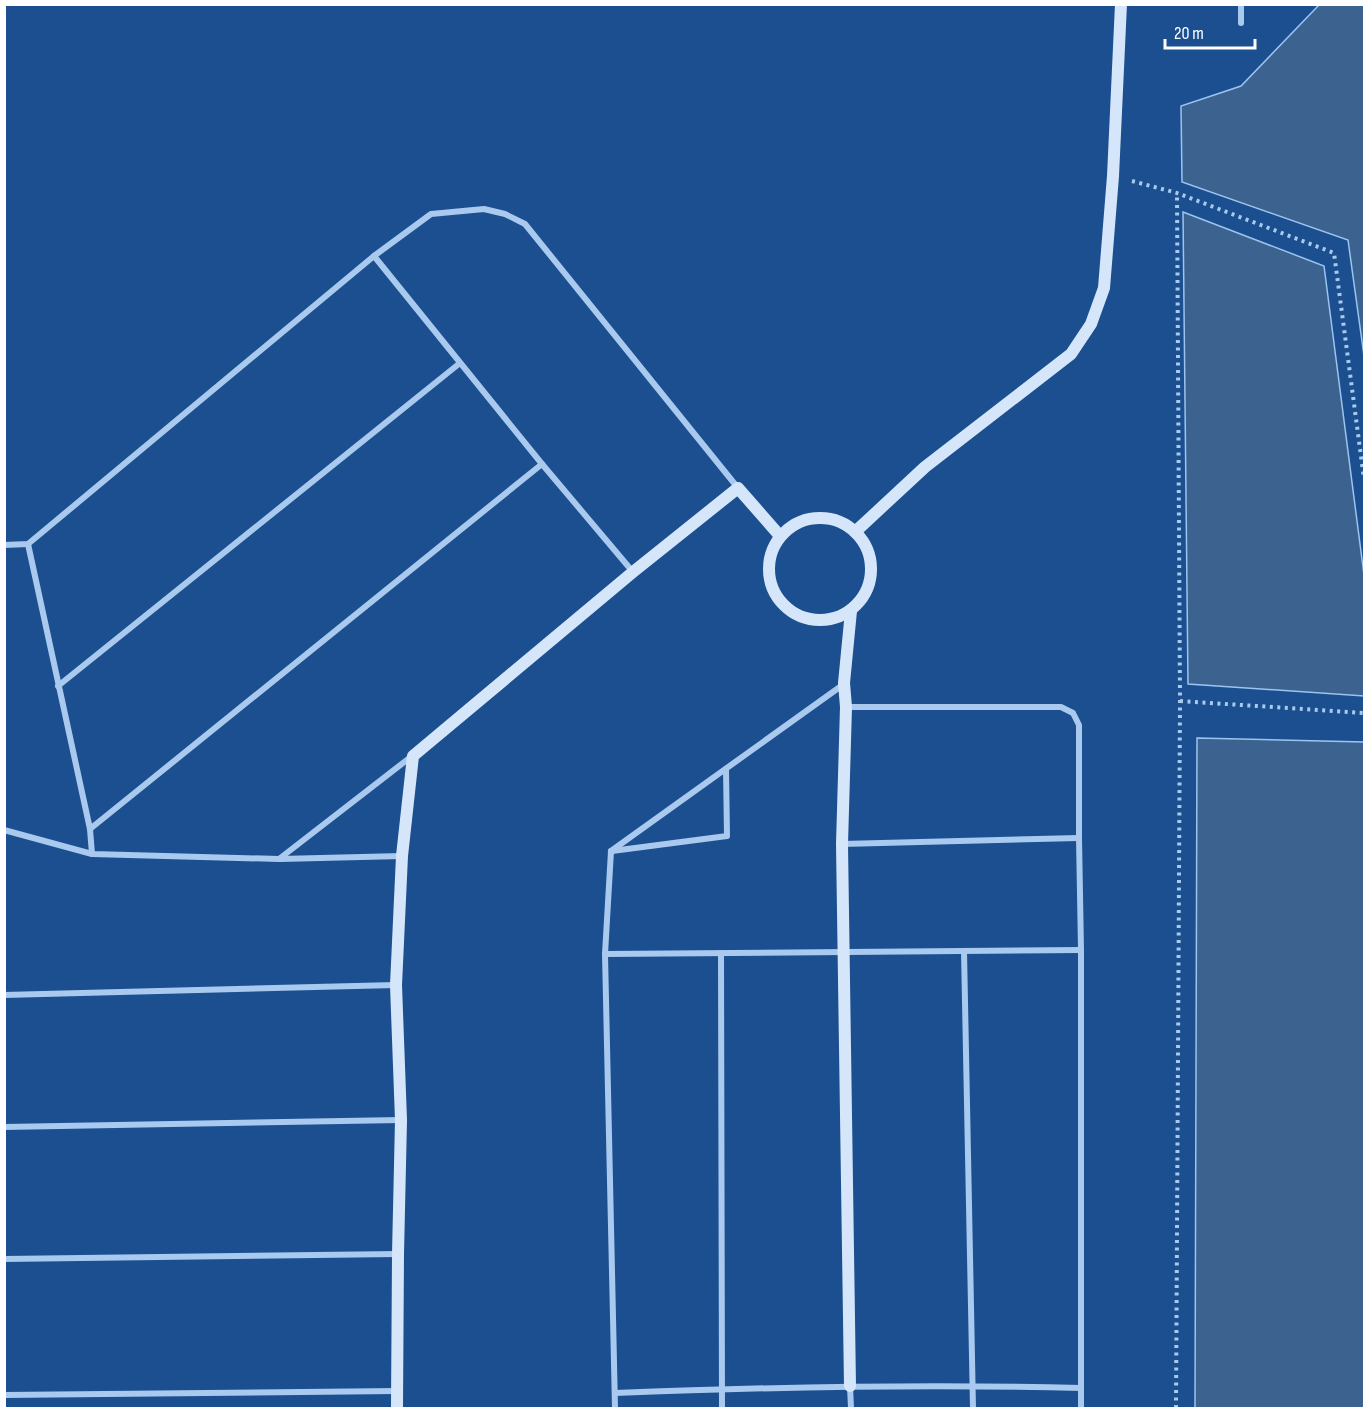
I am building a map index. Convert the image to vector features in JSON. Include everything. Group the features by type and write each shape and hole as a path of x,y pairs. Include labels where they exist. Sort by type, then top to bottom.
{"street":[{"path":"855,532 925,467 1071,354 1091,324 1104,288 1113,176 1121,4"},
{"path":"1241,4 1241,23"},
{"path":"4,546 28,544 374,256 432,214 484,209 505,214 525,224 738,488 780,536"},
{"path":"374,256 542,464 633,572"},
{"path":"58,686 460,363"},
{"path":"90,829 542,464"},
{"path":"279,859 413,756 633,572 738,488"},
{"path":"808,518 825,518 841,522 855,532 865,545 871,562 870,579 864,595 851,611 821,621 804,618 789,610 776,598 767,566 771,550 780,536 793,525 808,518"},
{"path":"28,544 90,829 92,854"},
{"path":"851,611 844,683 846,707 842,844 851,1408"},
{"path":"611,851 844,683"},
{"path":"846,707 1061,707 1073,713 1079,725 1081,1408"},
{"path":"398,1408 401,1120 396,984 402,856 413,756"},
{"path":"611,851 727,836 726,769"},
{"path":"4,830 92,854 279,859 402,856"},
{"path":"842,844 1079,838"},
{"path":"611,851 604,954 615,1408"},
{"path":"604,954 1081,950"},
{"path":"964,951 974,1408"},
{"path":"721,953 722,1408"},
{"path":"4,995 396,984"},
{"path":"4,1127 401,1120"},
{"path":"4,1259 398,1254"},
{"path":"615,1393 850,1386 973,1385 1081,1388"},
{"path":"4,1395 398,1391"}],"path":[{"path":"1113,176 1177,193 1334,253 1365,479"},
{"path":"1176,1408 1180,701 1177,193"},
{"path":"1180,701 1365,713"}],"water":[{"path":"1319,5 1364,5 1364,356 1348,240 1182,182 1181,106 1241,86"},
{"path":"1183,212 1324,266 1364,575 1364,696 1188,684"},
{"path":"1197,738 1364,742 1364,1408 1195,1408"}]}
